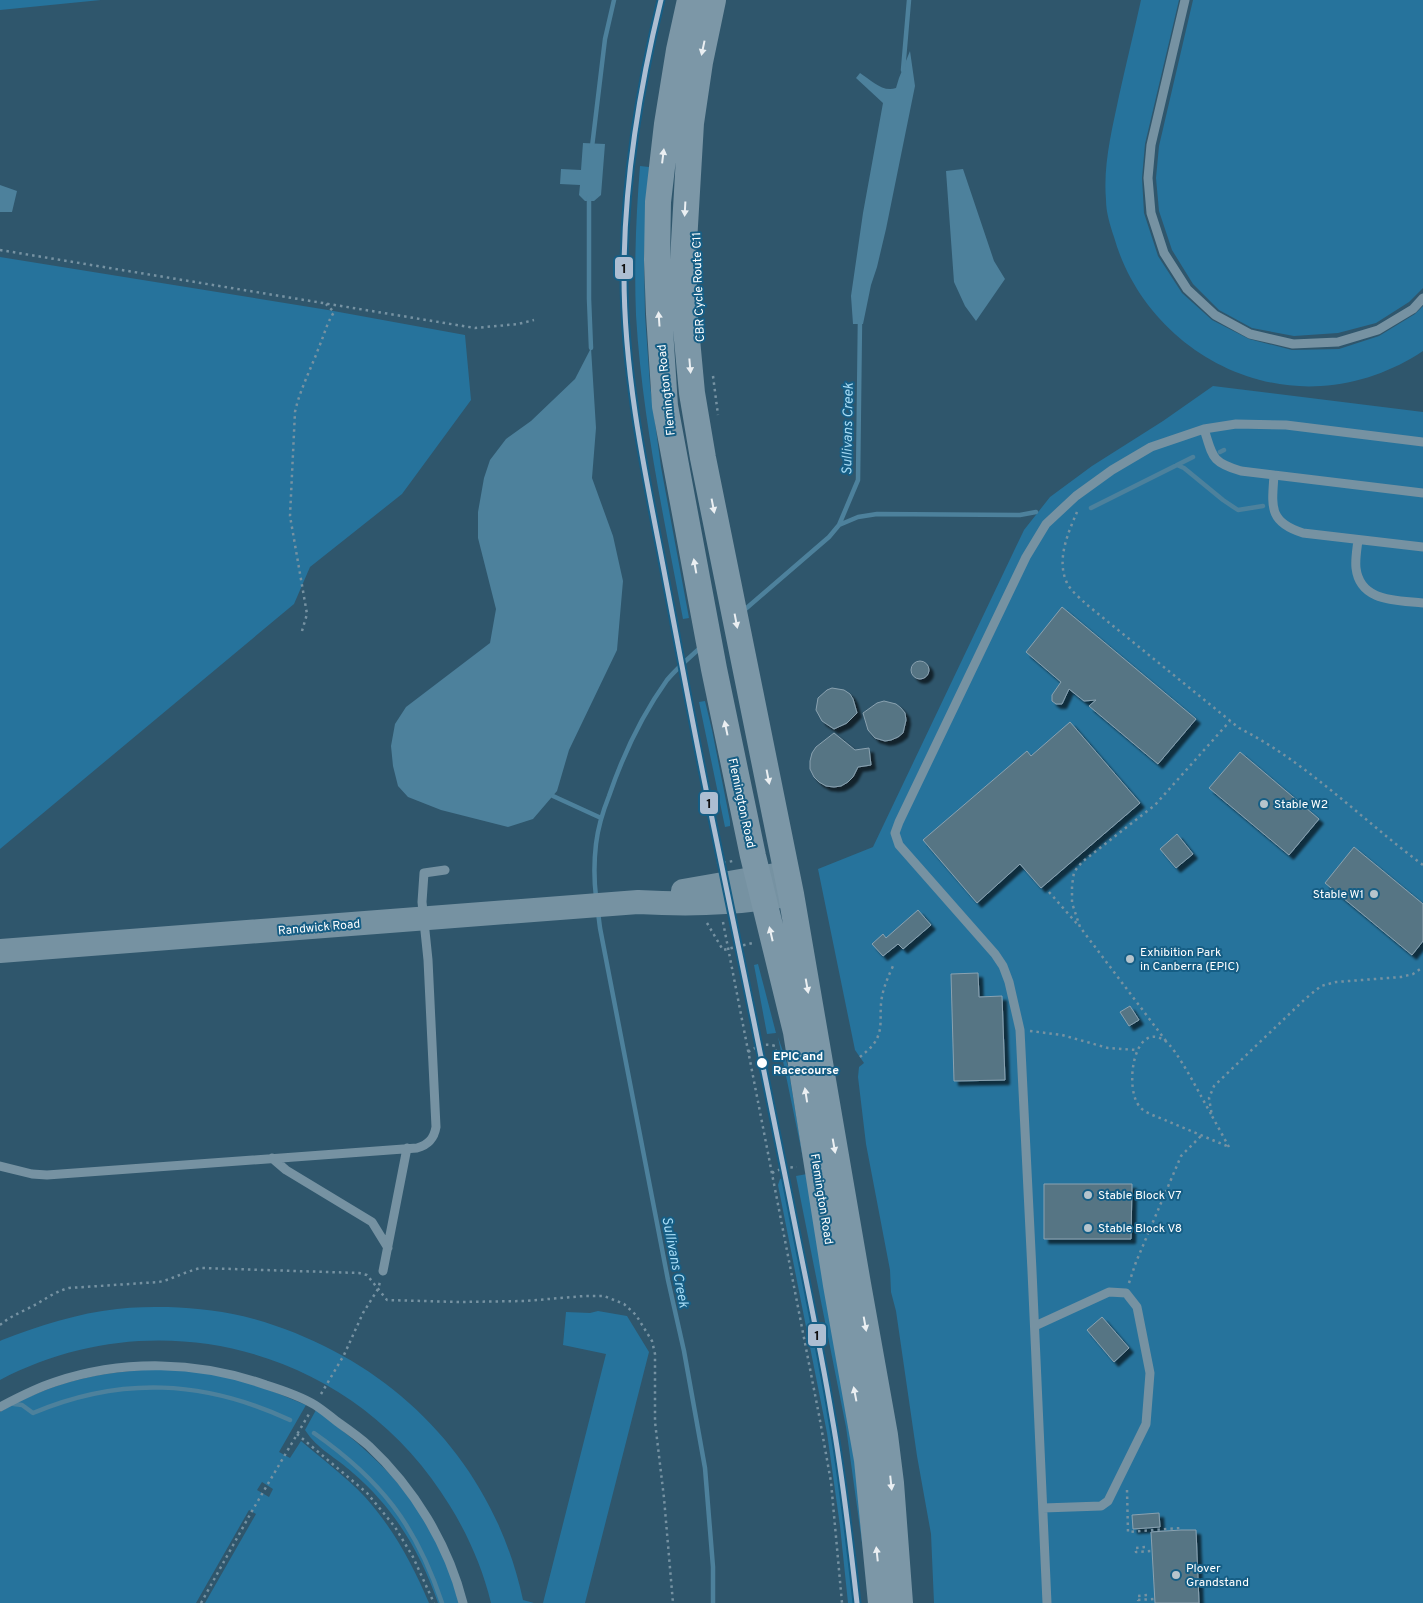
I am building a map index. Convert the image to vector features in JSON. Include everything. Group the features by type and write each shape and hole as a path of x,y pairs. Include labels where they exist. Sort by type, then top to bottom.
{"main road":[{"name":"Flemington Road","path":"690,0 679,50 667,124 658,202 656,260 666,406 703,614 758,878 796,1032 847,1284 885,1435 891,1483 900,1603"},
{"name":"Flemington Road","path":"713,0 700,62 691,124 686,203 685,318 692,393 703,458 789,884 847,1284 868,1460 881,1603"}],"street":[{"name":"Randwick Road","path":"0,951 629,903 676,904 717,894 758,878 789,884"}],"lane":[{"path":"1185,0 1151,145 1148,178 1151,212 1164,253 1187,289 1215,315 1250,334 1293,344 1338,342 1378,330 1413,309 1423,298"},
{"path":"1047,1603 1020,1030 1010,982 996,954 901,848 895,833 1026,557 1046,524 1076,496 1112,470 1151,448 1204,429 1236,424 1286,425 1423,442"},
{"path":"1204,429 1213,457 1225,466 1241,471 1423,493"},
{"path":"1274,475 1272,501 1275,513 1281,522 1291,529 1302,533 1423,547"},
{"path":"1358,540 1356,567 1359,580 1365,589 1376,596 1423,603"},
{"path":"0,1166 47,1176 416,1148 426,1144 433,1137 436,1127 428,960 422,902 424,872 445,870"},
{"path":"383,1271 407,1148"},
{"path":"272,1158 286,1170 372,1222 388,1248"},
{"path":"1035,1326 1109,1292 1126,1293 1137,1307 1150,1374 1146,1424 1108,1500 1100,1506 1043,1508"},
{"path":"0,1408 21,1396 54,1382 113,1368 182,1366 214,1370 250,1379 287,1392 315,1404 369,1446 392,1471 416,1501 436,1533 451,1566 464,1603"}],"path":[{"path":"0,250 475,328 518,324 534,320"},
{"path":"302,631 307,614 290,516 294,412 306,374 319,347 326,326 334,312 325,303"},
{"path":"713,376 720,423"},
{"path":"1078,511 1068,533 1064,549 1063,567 1067,584 1086,604 1239,728 1265,741 1312,774 1423,864"},
{"path":"1080,927 1072,903 1074,872 1082,862 1155,805 1178,782 1204,749 1230,721"},
{"path":"758,878 712,865 831,1482 842,1603"},
{"path":"1049,892 1080,927 1176,1053 1229,1147 1140,1107 1132,1089 1133,1066 1137,1050 1142,1042 1148,1038 1158,1037 1166,1040"},
{"path":"860,1057 873,1045 878,1036 881,1025 885,984 893,966"},
{"path":"1212,1116 1209,1098 1214,1086 1305,998 1321,986 1336,982 1401,977 1413,974 1423,967"},
{"path":"1020,1030 1062,1036 1108,1048 1137,1050"},
{"path":"748,1052 758,1046 767,1044 775,1046 779,1065"},
{"path":"1126,1293 1136,1262 1181,1156 1202,1136"},
{"path":"772,1173 792,1166 800,1167"},
{"path":"0,1325 56,1291 69,1288 159,1282 201,1268 359,1273 367,1275 387,1300 525,1301 604,1296 624,1304 636,1315 652,1341 655,1354 655,1422 673,1603"},
{"path":"201,1603 344,1355 363,1313 378,1289 383,1271"},
{"path":"297,1434 367,1493 395,1527 413,1557 434,1603"},
{"path":"1126,1465 1128,1532 1181,1528 1181,1530"},
{"path":"1146,1547 1135,1548 1136,1552 1152,1551"},
{"path":"1147,1595 1138,1596 1138,1600 1154,1599"}],"shaded area":[{"path":"0,0 101,0 0,10"},
{"path":"1141,0 1179,0 1145,144 1142,178 1144,213 1158,256 1182,293 1212,320 1249,339 1292,350 1339,349 1379,336 1415,314 1423,306 1423,351 1399,365 1361,379 1334,385 1286,385 1252,378 1220,365 1191,347 1165,325 1144,299 1126,269 1114,237 1107,214 1105,187 1111,134"},
{"path":"1193,0 1423,0 1423,288 1409,302 1376,323 1338,333 1294,336 1252,328 1219,310 1193,284 1172,250 1159,211 1156,178 1159,146"},
{"path":"910,51 915,86 886,229 863,324 853,324 851,296 863,213 883,103 856,78 860,73 886,89 896,88"},
{"path":"583,143 605,144 601,195 594,201 585,201 579,195 580,185 560,184 561,169 581,170"},
{"path":"640,166 649,167 644,259 645,315 650,385 661,467 689,618 683,619 648,430 639,353 635,278"},
{"path":"963,169 994,261 1005,279 976,321 965,306 954,282 946,171"},
{"path":"0,185 17,191 12,212 0,212"},
{"path":"0,257 328,310 465,335 471,400 402,494 310,567 294,604 0,849"},
{"path":"591,348 596,428 592,478 613,536 623,581 617,650 569,750 557,791 533,819 508,827 441,810 408,797 398,786 391,746 395,724 406,707 490,643 496,609 478,538 478,512 484,478 490,460 506,439 531,421 575,379"},
{"name":"Exhibition Park in Canberra (EPIC)","path":"1213,386 1423,412 1423,1603 934,1603 931,1534 917,1456 896,1311 891,1292 890,1270 866,1144 858,1077 859,1067 864,1063 855,1050 818,869 873,847 1024,530 1050,497 1092,466 1163,421"},
{"path":"705,701 730,821 730,826 725,827 699,702"},
{"path":"758,964 776,1033 767,1034 754,965"},
{"path":"778,1037 788,1066 804,1163"},
{"path":"807,1174 857,1452 863,1550 846,1427 796,1176"},
{"path":"783,1178 834,1442 849,1549 854,1603 848,1603 840,1526 827,1433 778,1185 780,1179"},
{"path":"168,1307 201,1309 233,1314 254,1319 304,1337 350,1360 391,1388 429,1422 461,1460 488,1503 508,1549 523,1600 534,1603 491,1603 479,1565 463,1529 450,1506 410,1452 363,1409 308,1375 250,1353 188,1342 125,1342 61,1355 0,1380 0,1341 2,1340 44,1325 102,1311 123,1308"},
{"path":"598,1311 627,1316 649,1352 585,1603 543,1603 606,1354 563,1345 566,1312 590,1313"},
{"path":"169,1369 209,1372 255,1384 306,1405 279,1452 290,1458 301,1441 365,1497 393,1534 409,1561 429,1603 205,1603 256,1514 249,1510 196,1603 0,1603 0,1412 41,1392 81,1379 146,1370","holes":["262,1482 273,1489 269,1497 257,1490"]},
{"path":"316,1410 382,1466 410,1498 438,1543 460,1603 438,1603 414,1549 393,1516 368,1487 347,1467 321,1448 310,1437 305,1430"}],"building":[{"path":"1062,607 1196,719 1158,764 1089,706 1096,700 1084,701 1069,689 1062,704 1056,704 1052,701 1052,695 1061,682 1026,652"},
{"path":"920,661 928,666 929,670 924,678 920,679 912,674 911,670 916,662"},
{"path":"832,688 844,690 850,694 857,713 847,723 834,729 822,721 816,710 818,698"},
{"path":"884,701 896,704 901,708 905,713 906,720 903,733 898,737 885,741 875,738 868,730 863,713 877,703"},
{"path":"1070,722 1140,803 1041,888 1020,864 977,903 923,840 1027,751 1031,756"},
{"path":"834,733 855,750 869,748 871,765 858,767 848,782 834,787 826,786 814,777 810,769 810,761 816,747"},
{"name":"Stable W2","path":"1240,752 1319,819 1289,855 1209,788"},
{"path":"1177,834 1193,854 1176,868 1160,849"},
{"name":"Stable W1","path":"1354,847 1423,904 1423,941 1412,955 1325,883"},
{"path":"918,910 931,925 903,949 898,944 883,956 872,944 883,934 886,938"},
{"path":"978,973 979,997 1002,996 1005,1080 954,1081 951,974"},
{"path":"1130,1006 1139,1020 1129,1026 1120,1012"},
{"path":"1044,1184 1132,1184 1131,1239 1044,1239"},
{"path":"1102,1317 1129,1348 1114,1362 1087,1330"},
{"path":"1159,1513 1160,1527 1133,1529 1132,1515"},
{"name":"Plover Grandstand","path":"1196,1530 1199,1603 1155,1603 1151,1532"}],"waterway":[{"path":"592,147 605,39 614,0"},
{"name":"Sullivans Creek","path":"903,70 909,0"},
{"path":"589,197 591,348"},
{"name":"Sullivans Creek","path":"742,612 829,537 839,525 858,480 860,319"},
{"path":"1220,452 1224,450"},
{"path":"1091,508 1193,457"},
{"path":"1177,465 1184,468 1238,510 1263,506"},
{"path":"839,525 858,517 877,514 1020,515 1036,512"},
{"name":"Sullivans Creek","path":"596,897 595,864 598,831 620,766 641,721 658,693 667,680 700,648"},
{"path":"553,796 601,818"},
{"name":"Sullivans Creek","path":"598,912 705,1468 713,1567 713,1603"},
{"path":"14,1404 22,1405 33,1413 66,1401 98,1393 130,1388 162,1388 194,1390 226,1397 290,1420"},
{"path":"314,1433 359,1468 393,1506 408,1527 420,1550 442,1603"}],"transit line":[{"name":"1","path":"661,0 634,136 627,205 624,275 625,310 635,413 696,737 822,1362 840,1463 857,1603"}],"place":[{"name":"Stable W2","path":"1264,804"},
{"name":"Stable W1","path":"1374,894"},
{"name":"Exhibition Park in Canberra (EPIC)","path":"1130,959"},
{"name":"EPIC and Racecourse","path":"762,1063"},
{"name":"Stable Block V7","path":"1088,1195"},
{"name":"Stable Block V8","path":"1088,1228"},
{"name":"Plover Grandstand","path":"1176,1575"}]}
